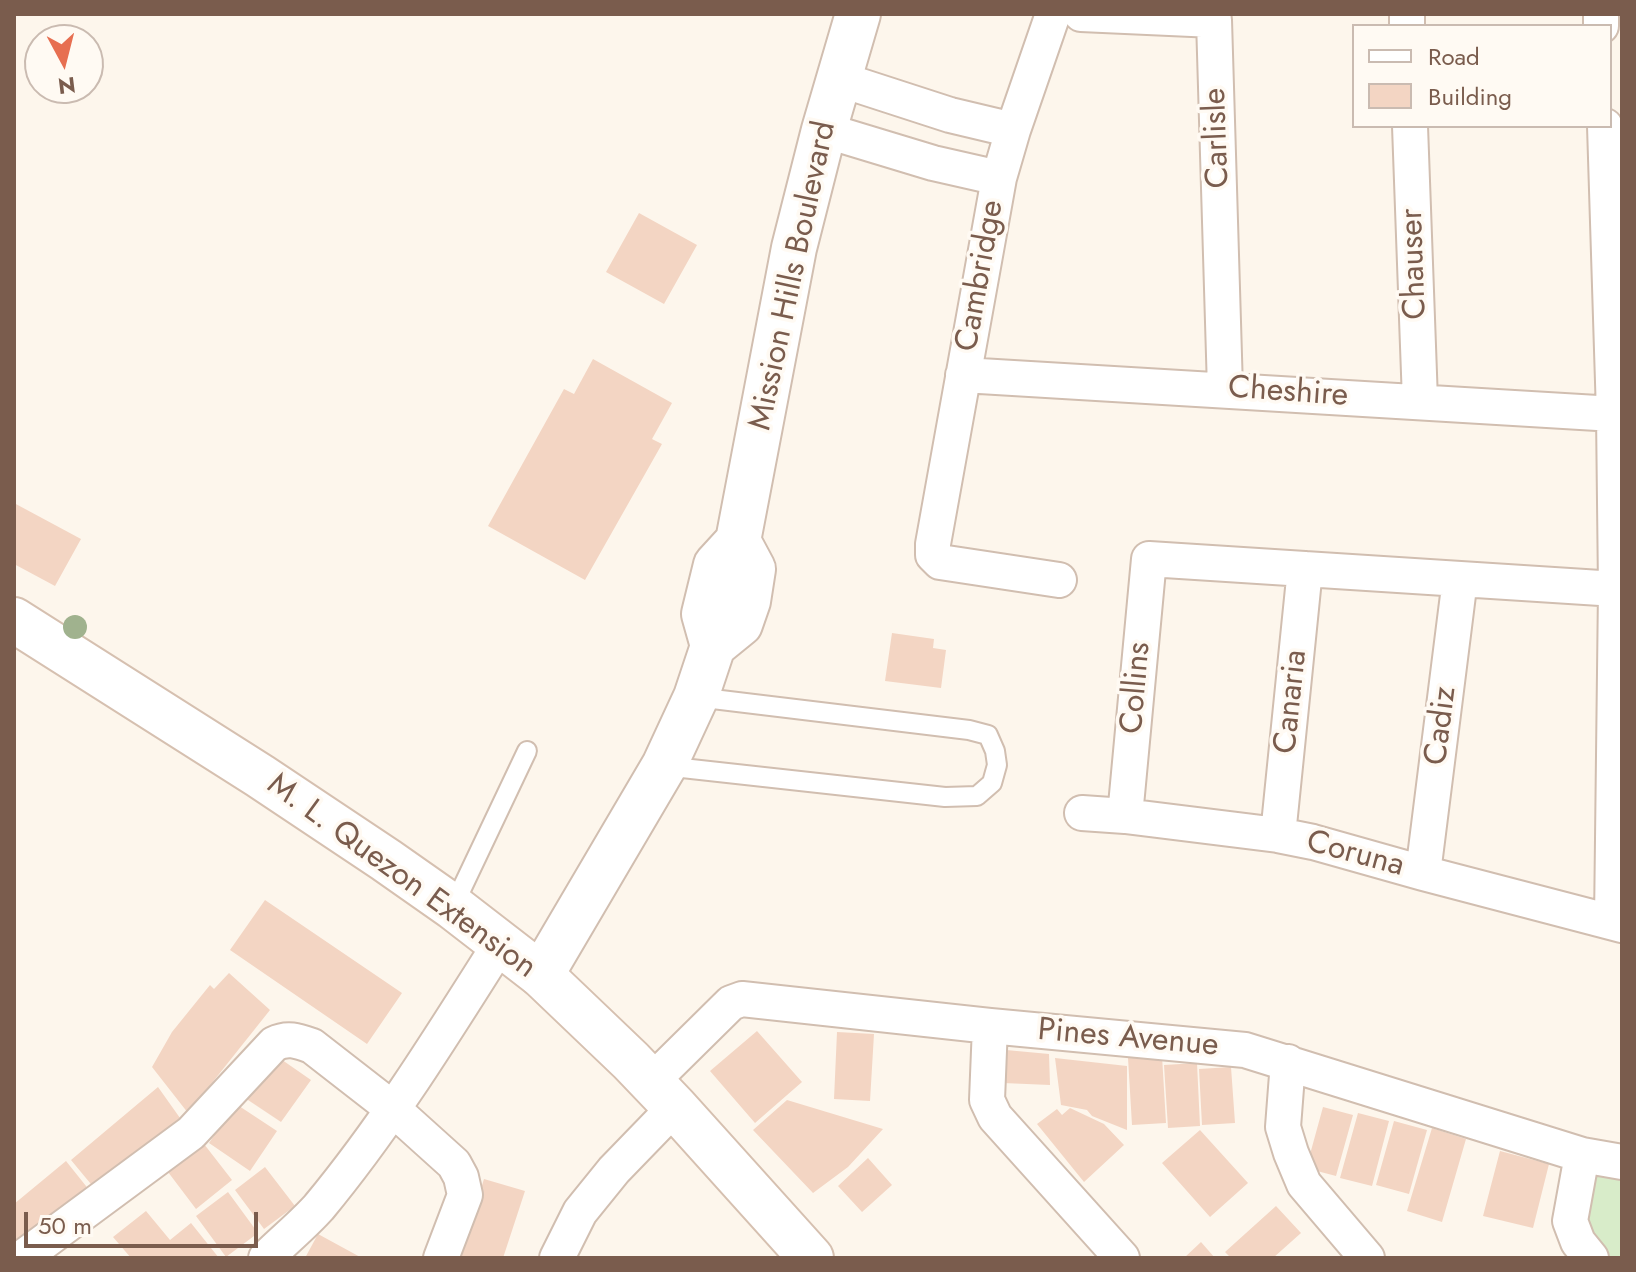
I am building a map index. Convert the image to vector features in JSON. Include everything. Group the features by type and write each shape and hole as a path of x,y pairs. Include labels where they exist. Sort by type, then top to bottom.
{"street":[{"name":"Mission Hills Boulevard","path":"541,975 664,766 696,697 713,646 704,614 716,565 738,541 794,248 858,14"},
{"name":"Cambridge","path":"1053,14 999,178 933,555 940,562 1059,580"},
{"name":"Carlisle","path":"1081,14 1214,20 1225,389"},
{"path":"839,79 950,115 1013,130"},
{"name":"Chauser","path":"1410,128 1420,401"},
{"path":"1605,128 1614,414 1617,924"},
{"path":"824,130 933,163 999,178"},
{"name":"Cheshire","path":"963,375 1614,414"},
{"name":"Collins","path":"1125,816 1149,559 1305,569"},
{"path":"1305,569 1616,589"},
{"name":"Canaria","path":"1278,835 1305,569"},
{"name":"Cadiz","path":"1423,873 1460,579"},
{"name":"M. L. Quezon Extension","path":"14,620 260,776 453,907 541,975 663,1094 811,1258"},
{"name":"Coruna","path":"1082,813 1278,835 1313,842 1617,924"},
{"path":"266,1258 317,1209 411,1085 500,944"},
{"name":"Pines Avenue","path":"557,1258 580,1212 614,1170 663,1094 731,1003 742,999 1245,1050 1582,1155 1622,1162"},
{"path":"990,1026 987,1100 995,1117 1122,1258"},
{"path":"22,1258 191,1133 274,1044 284,1039 312,1046 393,1109 454,1164 465,1195 441,1258"},
{"path":"1288,1062 1283,1127 1291,1153 1304,1184 1367,1258"},
{"path":"1582,1155 1570,1221 1578,1242 1591,1258"}],"lane":[{"path":"664,766 945,797 977,796 992,783 997,765 988,735 969,730 696,697"},
{"path":"453,907 527,751"}],"green space":[{"path":"1602,1170 1622,1173 1622,1258 1608,1258 1590,1236 1584,1222 1589,1177"}],"building":[{"path":"639,213 697,245 664,304 606,272"},
{"path":"593,359 672,403 652,439 662,444 585,580 488,526 564,389 574,394"},
{"path":"14,503 81,539 55,586 14,564"},
{"path":"892,633 934,639 933,648 946,650 941,688 885,681"},
{"path":"265,900 402,993 367,1044 230,950"},
{"path":"229,973 270,1010 188,1113 152,1067 172,1032 210,985 214,989"},
{"path":"757,1031 802,1082 755,1123 710,1071"},
{"path":"837,1032 874,1034 870,1101 834,1099"},
{"path":"1006,1050 1049,1054 1050,1085 1003,1083"},
{"path":"275,1055 311,1080 281,1122 245,1098"},
{"path":"1162,1056 1166,1123 1132,1125 1128,1058"},
{"path":"1055,1058 1127,1066 1127,1130 1092,1116 1087,1110 1061,1105"},
{"path":"1197,1063 1200,1126 1168,1128 1164,1065"},
{"path":"1231,1067 1235,1123 1202,1125 1199,1069"},
{"path":"158,1087 180,1118 95,1189 71,1160"},
{"path":"787,1100 883,1129 848,1167 813,1193 753,1130"},
{"path":"236,1104 277,1131 250,1171 209,1143"},
{"path":"1323,1107 1353,1115 1336,1176 1317,1171 1309,1158"},
{"path":"1070,1108 1104,1124 1124,1145 1084,1182 1037,1124 1057,1109 1062,1115"},
{"path":"1358,1113 1389,1121 1372,1186 1340,1178"},
{"path":"1394,1121 1427,1130 1409,1194 1376,1185"},
{"path":"1432,1128 1466,1139 1442,1222 1407,1211"},
{"path":"1200,1130 1248,1183 1210,1217 1162,1163"},
{"path":"204,1144 232,1180 196,1209 168,1172"},
{"path":"1500,1151 1549,1164 1533,1228 1483,1216"},
{"path":"868,1158 892,1185 862,1212 838,1186"},
{"path":"66,1161 90,1191 14,1253 14,1204"},
{"path":"265,1167 295,1206 264,1229 235,1190"},
{"path":"484,1179 525,1191 503,1258 459,1258"},
{"path":"228,1192 258,1233 226,1257 196,1216"},
{"path":"1276,1206 1301,1233 1273,1258 1231,1258 1225,1252"},
{"path":"146,1211 170,1240 191,1223 219,1258 131,1258 113,1237"},
{"path":"318,1234 362,1258 305,1258"},
{"path":"1201,1242 1215,1258 1184,1258"}]}
